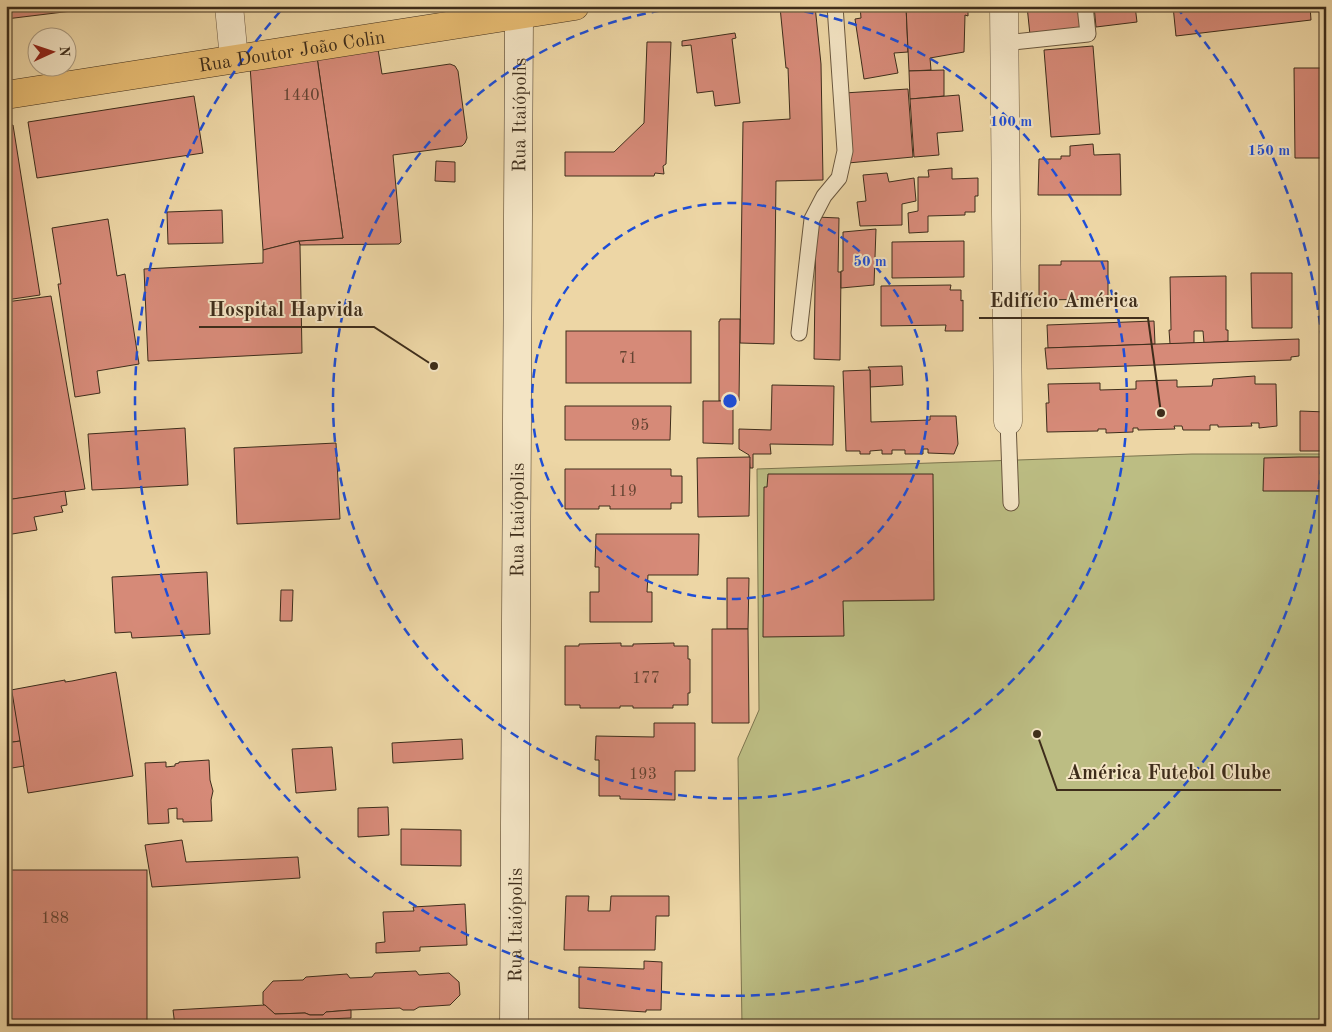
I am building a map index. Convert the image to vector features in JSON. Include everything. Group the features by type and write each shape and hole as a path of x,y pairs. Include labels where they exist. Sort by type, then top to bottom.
{"main road":[{"path":"229,6 234,59"},
{"name":"Rua Doutor João Colin","path":"6,95 575,6"},
{"path":"1004,6 1008,422"},
{"name":"Rua Itaiópolis","path":"514,1026 520,15"}],"lane":[{"path":"799,333 812,220 824,196 839,178 845,151 835,6"},
{"path":"1004,44 1088,34 1085,6"},
{"path":"1008,422 1011,503"}],"green space":[{"path":"1192,454 1326,454 1326,1026 742,1026 738,758 759,710 757,469"}],"building":[{"path":"6,6 113,6 6,19"},
{"path":"815,6 821,64 823,180 776,181 774,344 740,343 743,122 790,119 788,68 786,68 780,7"},
{"path":"860,6 906,6 908,52 894,53 898,73 864,79 855,19 861,18"},
{"path":"906,6 968,6 968,16 965,15 964,52 930,58 931,70 909,71"},
{"path":"1027,6 1079,6 1081,29 1030,35"},
{"path":"1094,6 1135,6 1137,22 1096,27"},
{"path":"1173,6 1310,6 1311,20 1176,36"},
{"path":"735,33 736,38 732,39 740,103 715,106 713,91 697,93 691,45 682,46 682,41"},
{"path":"647,42 671,42 664,174 655,173 654,176 565,176 565,152 614,152 644,123"},
{"path":"1093,46 1100,134 1051,137 1044,50"},
{"path":"378,49 382,74 450,64 455,66 458,71 467,138 462,146 393,155 401,242 399,244 300,245 299,241 343,238 317,57"},
{"path":"317,57 343,238 299,241 263,250 250,66"},
{"path":"1294,68 1326,68 1326,158 1295,158"},
{"path":"944,70 944,96 910,99 909,71"},
{"path":"908,89 913,157 848,163 844,93"},
{"path":"959,95 963,131 937,133 939,155 914,157 910,99"},
{"path":"194,96 203,153 37,178 28,122"},
{"path":"13,125 40,295 6,300 6,126"},
{"path":"1093,144 1094,155 1120,154 1121,195 1038,195 1039,159 1061,159 1061,156 1070,156 1070,146"},
{"path":"436,161 455,162 455,182 435,181"},
{"path":"952,168 952,179 978,178 978,196 975,196 975,212 965,212 965,215 928,216 928,232 909,233 908,213 918,211 918,177 929,177 928,170"},
{"path":"887,173 889,182 914,178 916,201 902,204 902,225 860,226 857,202 866,201 863,175"},
{"path":"222,210 223,243 168,244 167,212"},
{"path":"816,217 839,218 838,272 841,272 840,360 814,359"},
{"path":"108,219 117,276 125,274 139,364 97,371 100,393 75,397 58,284 61,284 52,228"},
{"path":"876,229 874,285 841,288 843,232"},
{"path":"299,241 302,353 148,361 144,269 263,263 263,250"},
{"path":"964,241 964,277 892,278 892,242"},
{"path":"1061,261 1108,261 1108,299 1039,300 1039,265 1061,265"},
{"path":"1251,273 1292,273 1292,328 1252,328"},
{"path":"1226,276 1226,330 1228,330 1228,341 1204,343 1203,331 1194,331 1194,343 1170,344 1170,277"},
{"path":"951,285 950,290 961,290 961,301 963,300 963,331 945,331 946,325 881,326 881,286"},
{"path":"51,296 85,489 6,500 6,302"},
{"path":"720,319 740,319 739,401 719,401"},
{"path":"1154,321 1155,344 1048,348 1047,325"},
{"path":"566,331 691,331 691,383 566,383"},
{"path":"1299,339 1299,356 1291,357 1291,360 1047,369 1045,348"},
{"path":"902,366 903,385 870,387 870,370 868,367"},
{"path":"870,370 871,422 930,420 930,416 956,416 958,444 954,454 928,453 928,449 923,449 923,454 905,454 905,450 892,450 892,454 882,454 882,450 870,451 870,454 860,454 860,451 846,451 843,371"},
{"path":"1255,376 1255,384 1276,384 1277,426 1259,428 1259,423 1251,423 1252,426 1218,427 1218,425 1210,425 1210,430 1183,430 1182,426 1174,426 1175,429 1138,430 1138,428 1133,428 1133,432 1106,433 1106,429 1098,429 1098,431 1047,432 1046,403 1049,403 1048,384 1100,383 1100,390 1136,389 1136,381 1177,380 1177,387 1212,386 1213,379"},
{"path":"772,385 834,386 833,445 770,444 771,454 753,454 753,468 750,468 749,455 739,449 739,429 771,430"},
{"path":"703,401 733,401 733,444 703,443"},
{"path":"565,406 671,406 670,440 565,440"},
{"path":"1300,411 1326,412 1326,451 1300,451"},
{"path":"185,428 188,485 92,490 88,434"},
{"path":"336,443 340,519 237,524 234,448"},
{"path":"750,457 749,516 698,517 697,458"},
{"path":"1326,457 1326,491 1263,491 1264,458"},
{"path":"565,469 671,469 671,476 682,476 682,503 671,503 671,509 610,509 610,506 599,506 599,509 565,509"},
{"path":"768,474 933,474 934,600 843,601 844,636 763,637 764,487 767,487"},
{"path":"65,491 67,505 61,506 63,512 34,517 37,530 6,535 6,500"},
{"path":"596,534 699,534 698,575 648,575 647,592 652,592 652,622 590,622 590,592 599,592 599,567 595,567"},
{"path":"207,572 210,634 132,638 131,632 115,633 112,577"},
{"path":"727,578 749,578 748,629 727,629"},
{"path":"281,590 293,590 292,621 280,621"},
{"path":"712,629 748,629 749,723 712,723"},
{"path":"621,643 621,646 674,643 674,646 688,646 690,693 688,693 688,705 673,705 673,708 633,708 633,706 620,706 620,708 580,708 580,705 565,705 565,646"},
{"path":"116,672 133,776 28,793 11,690"},
{"path":"11,686 20,741 6,743 6,687"},
{"path":"654,723 695,723 695,771 675,771 675,800 620,799 620,796 599,796 599,760 595,760 596,736 654,737"},
{"path":"462,739 463,759 393,763 392,743"},
{"path":"20,741 24,766 6,769 6,743"},
{"path":"332,747 336,790 296,793 292,749"},
{"path":"209,760 210,780 213,791 211,800 212,821 183,822 183,819 177,819 177,808 168,809 169,823 148,824 145,763 166,762 166,767 175,766 179,762"},
{"path":"388,807 389,835 358,837 358,808"},
{"path":"401,829 461,830 461,866 401,865"},
{"path":"182,840 186,862 298,857 300,878 152,887 145,845"},
{"path":"6,870 147,870 147,1026 6,1026"},
{"path":"566,896 589,896 588,911 610,911 611,896 669,896 669,916 656,916 655,950 564,950"},
{"path":"465,904 467,945 420,947 420,951 376,953 376,943 385,942 383,912 414,911 413,907"},
{"path":"644,961 662,962 661,1010 646,1010 646,1012 579,1008 579,967 644,969"},
{"path":"416,971 419,975 449,973 459,982 460,995 450,1005 419,1007 414,1010 403,1010 400,1008 351,1010 326,1012 323,1015 305,1013 275,1014 263,1004 263,992 273,981 303,980 306,977 347,974 350,978 372,977 375,973"},
{"path":"265,1005 275,1014 305,1013 323,1015 326,1012 351,1010 351,1018 276,1021 276,1026 175,1026 173,1010"}],"place":[{"name":"Hospital Hapvida","path":"434,366"},
{"name":"Edifício América","path":"1161,413"},
{"name":"América Futebol Clube","path":"1037,734"}]}
